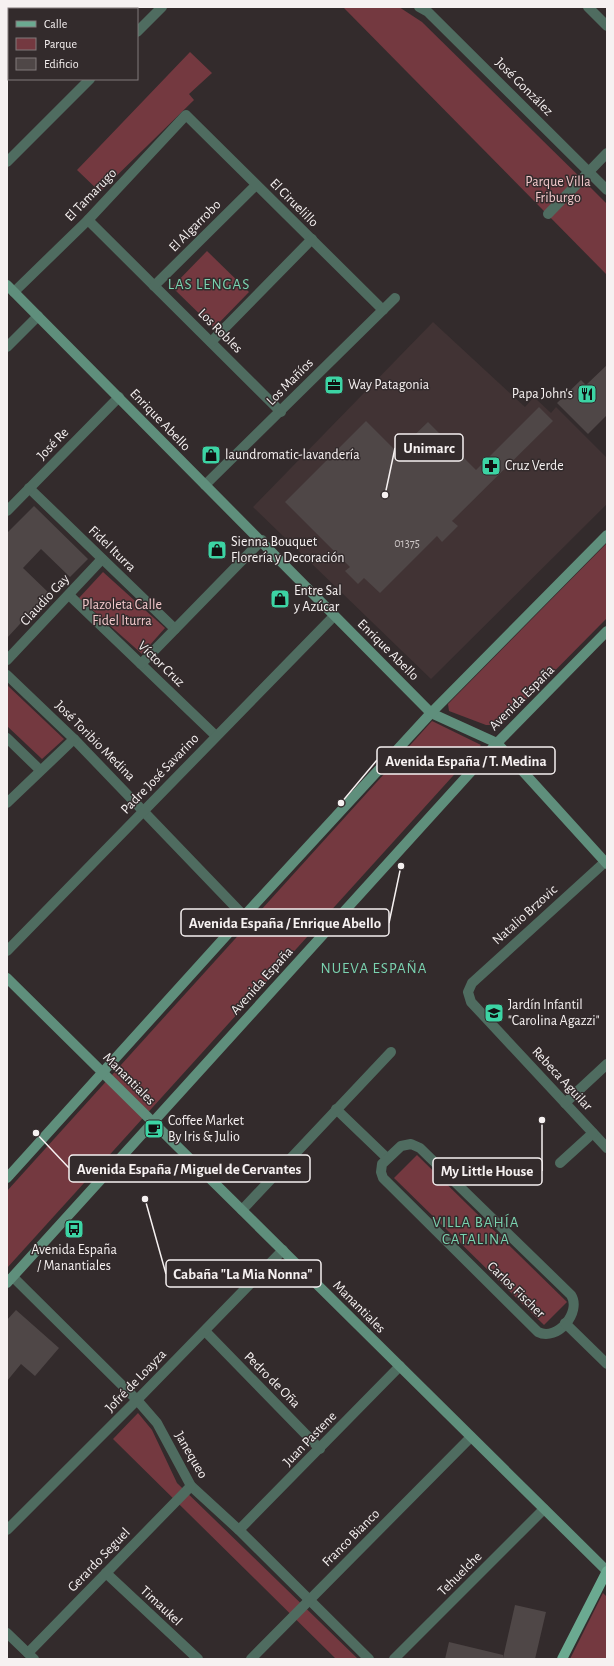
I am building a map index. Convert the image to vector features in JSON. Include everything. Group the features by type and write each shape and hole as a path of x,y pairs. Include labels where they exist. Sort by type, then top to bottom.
{"main road":[{"name":"Enrique Abello","path":"10,288 205,485 262,540 334,616 431,713 497,743 606,863"},
{"path":"7,1178 244,916 431,713 607,535"},
{"name":"Avenida España","path":"10,1280 152,1121 497,743 607,631"},
{"name":"Manantiales","path":"7,978 607,1571"},
{"path":"562,1659 607,1571"}],"street":[{"path":"138,31 162,7"},
{"path":"588,7 607,26"},
{"name":"José González","path":"427,9 607,190"},
{"path":"7,162 89,80"},
{"name":"El Ciruelillo","path":"186,115 383,310"},
{"name":"El Tamarugo","path":"10,288 88,220 186,115"},
{"path":"548,214 607,153"},
{"name":"El Algarrobo","path":"154,286 256,184"},
{"name":"Los Robles","path":"88,220 281,412"},
{"path":"211,342 312,239"},
{"name":"Los Mañíos","path":"205,485 281,412 395,298"},
{"path":"7,347 38,316"},
{"name":"José Re","path":"7,511 119,397"},
{"name":"Fidel Iturra","path":"29,488 175,629"},
{"path":"141,664 262,540"},
{"name":"Claudio Gay","path":"7,660 102,559"},
{"name":"Víctor Cruz","path":"69,595 216,736"},
{"name":"Padre José Savarino","path":"7,951 334,616"},
{"name":"José Toribio Medina","path":"7,675 74,739 244,916"},
{"path":"7,738 40,770"},
{"path":"7,803 74,739"},
{"name":"Natalio Brzovic","path":"468,992 472,983 606,863"},
{"name":"Rebeca Aguilar","path":"468,992 471,1002 607,1148"},
{"path":"242,1210 391,1052"},
{"path":"565,1103 607,1064"},
{"path":"336,1109 387,1158"},
{"path":"560,1163 593,1133"},
{"name":"Carlos Fischer","path":"404,1144 411,1144 420,1148 571,1295 574,1302 574,1311 565,1323 551,1334 538,1332 386,1182 382,1175 381,1167 387,1158 404,1144"},
{"name":"Jofré de Loayza","path":"7,1530 138,1400 283,1250"},
{"name":"Janequeo","path":"10,1280 138,1400 157,1423 191,1486 239,1530 369,1659"},
{"path":"565,1323 607,1364"},
{"name":"Pedro de Oña","path":"205,1331 320,1449"},
{"name":"Juan Pastene","path":"239,1530 400,1366"},
{"name":"Franco Bianco","path":"251,1659 471,1437"},
{"name":"Gerardo Seguel","path":"31,1656 106,1573 191,1486"},
{"name":"Tehuelche","path":"394,1659 544,1509"},
{"name":"Timaukel","path":"106,1573 198,1659"},
{"path":"7,1633 31,1656"}],"shaded area":[{"path":"433,322 525,407 534,397 551,413 556,407 607,458 607,504 431,679 253,507"}],"green space":[{"name":"Parque Villa Friburgo","path":"343,7 399,7 422,22 607,204 607,275"},
{"path":"190,52 212,73 189,94 194,100 100,192 77,170"},
{"path":"207,251 249,292 214,328 172,287"},
{"path":"607,543 607,618 501,725 486,725 449,711 448,704"},
{"name":"Plazoleta Calle Fidel Iturra","path":"103,572 165,628 142,654 79,598"},
{"path":"7,685 64,739 42,759 7,726"},
{"path":"432,721 481,745 7,1268 7,1191"},
{"path":"417,1155 567,1302 544,1325 394,1178"},
{"path":"138,1413 152,1430 177,1483 358,1659 336,1659 113,1439"},
{"path":"603,1593 607,1597 607,1659 570,1659"}],"building":[{"name":"Papa John's","path":"607,365 607,415 588,434 557,403 581,380 586,385"},
{"path":"539,407 553,421 452,521 458,526 442,542 437,536 380,593 364,578 358,584 345,571 350,567 285,502 366,421 397,452 428,422 476,470"},
{"path":"34,506 88,559 70,577 41,549 23,568 50,594 43,601 42,600 7,638 7,533"},
{"path":"16,1310 59,1348 35,1376 21,1364 7,1381 7,1320"},
{"path":"515,1605 546,1612 535,1659 445,1659 449,1642 503,1655 503,1658"}],"place":[{"name":"Way Patagonia","path":"334,385"},
{"name":"Papa John's","path":"587,394"},
{"name":"laundromatic-lavandería","path":"211,455"},
{"name":"Cruz Verde","path":"491,466"},
{"name":"Unimarc","path":"385,495"},
{"name":"Sienna Bouquet Florería y Decoración","path":"217,550"},
{"name":"Entre Sal y Azúcar","path":"280,599"},
{"name":"Avenida España / T. Medina","path":"341,803"},
{"name":"Avenida España / Enrique Abello","path":"401,866"},
{"name":"Jardín Infantil \"Carolina Agazzi\"","path":"494,1013"},
{"name":"My Little House","path":"542,1120"},
{"name":"Coffee Market By Iris & Julio","path":"154,1129"},
{"name":"Avenida España / Miguel de Cervantes","path":"36,1133"},
{"name":"Cabaña \"La Mia Nonna\"","path":"145,1199"},
{"name":"Avenida España / Manantiales","path":"74,1229"}],"district":[{"name":"LAS LENGAS","path":"209,284"},
{"name":"NUEVA ESPAÑA","path":"374,968"},
{"name":"VILLA BAHÍA CATALINA","path":"476,1230"}]}
